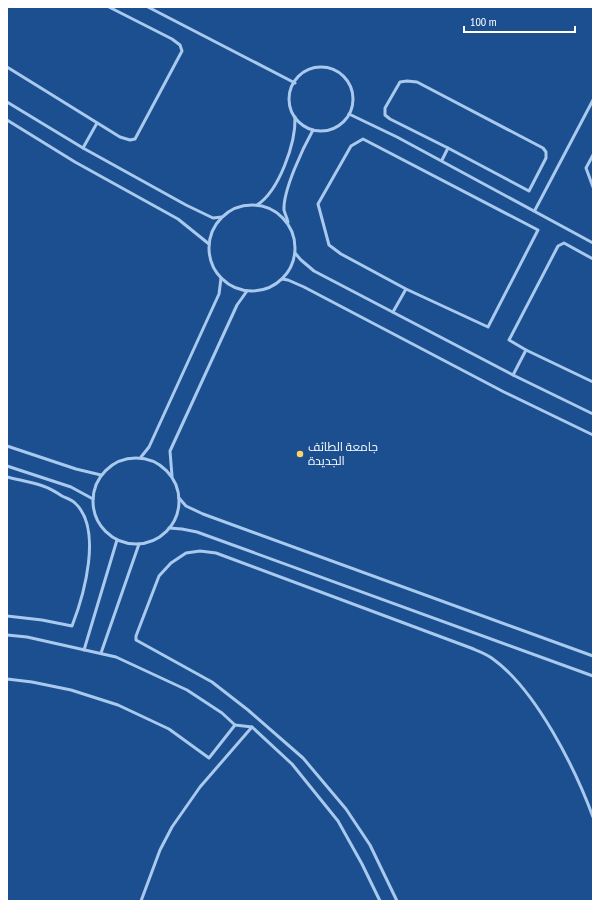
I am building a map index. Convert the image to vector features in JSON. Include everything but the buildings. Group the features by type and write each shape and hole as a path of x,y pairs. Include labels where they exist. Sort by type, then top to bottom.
{"lane":[{"path":"7,67 120,137 130,140 135,139 182,51 180,44 172,39 109,7"},
{"path":"148,7 295,83"},
{"path":"257,205 270,194 294,141 296,128 295,117 290,102 291,91 295,83 304,73 314,69 325,68 335,71 344,77 350,86 353,103 349,114 343,122 334,128 324,131 312,130 303,125 295,117"},
{"path":"400,82 417,82 536,144 546,152 546,158 529,191 448,148 390,119 385,115 385,108 400,82"},
{"path":"535,210 593,100"},
{"path":"7,102 83,148 206,215 214,218 222,217"},
{"path":"349,114 442,160 593,243"},
{"path":"7,120 75,162 178,219 209,244"},
{"path":"83,148 97,123"},
{"path":"288,224 271,209 257,205 242,206 228,212 213,229 209,244 210,259 216,272 233,287 248,291 270,288 282,279 291,267 295,253 294,238 284,210 285,198 312,130"},
{"path":"363,139 538,230 488,327 406,288 341,254 329,245 318,204 351,146 363,139"},
{"path":"442,160 448,148"},
{"path":"593,155 586,168 593,187"},
{"path":"593,259 564,243 558,246 509,340 526,350 593,382"},
{"path":"295,253 314,271 513,375 593,414"},
{"path":"140,458 149,447 216,301 219,294 221,278"},
{"path":"282,279 295,282 504,392 593,435"},
{"path":"393,312 406,288"},
{"path":"172,476 155,462 133,457 118,461 106,469 101,475 94,489 94,511 100,525 117,540 139,544 160,537 175,520 179,498 172,476 170,451 237,305 248,291"},
{"path":"513,375 526,350"},
{"path":"7,446 76,469 101,475"},
{"path":"7,466 71,487 93,499"},
{"path":"7,477 44,486 74,502 83,512 88,527 90,546 84,586 72,626 42,620 7,616"},
{"path":"179,498 186,506 203,514 593,656"},
{"path":"169,528 197,532 593,676"},
{"path":"84,650 117,540"},
{"path":"101,653 139,544"},
{"path":"397,901 370,845 346,809 303,758 250,712 212,682 136,640 136,636 160,576 171,563 186,553 200,551 216,553 471,648 493,658 532,699 556,738 587,801 593,817"},
{"path":"7,635 27,637 116,657 187,690 222,713 235,725 252,727 292,764 338,821 362,864 380,901"},
{"path":"7,679 32,682 71,690 118,705 169,729 209,758 235,725"},
{"path":"141,901 160,850 172,827 200,788 252,727"}],"place":[{"name":"جامعة الطائف الجديدة","path":"300,454"}]}
